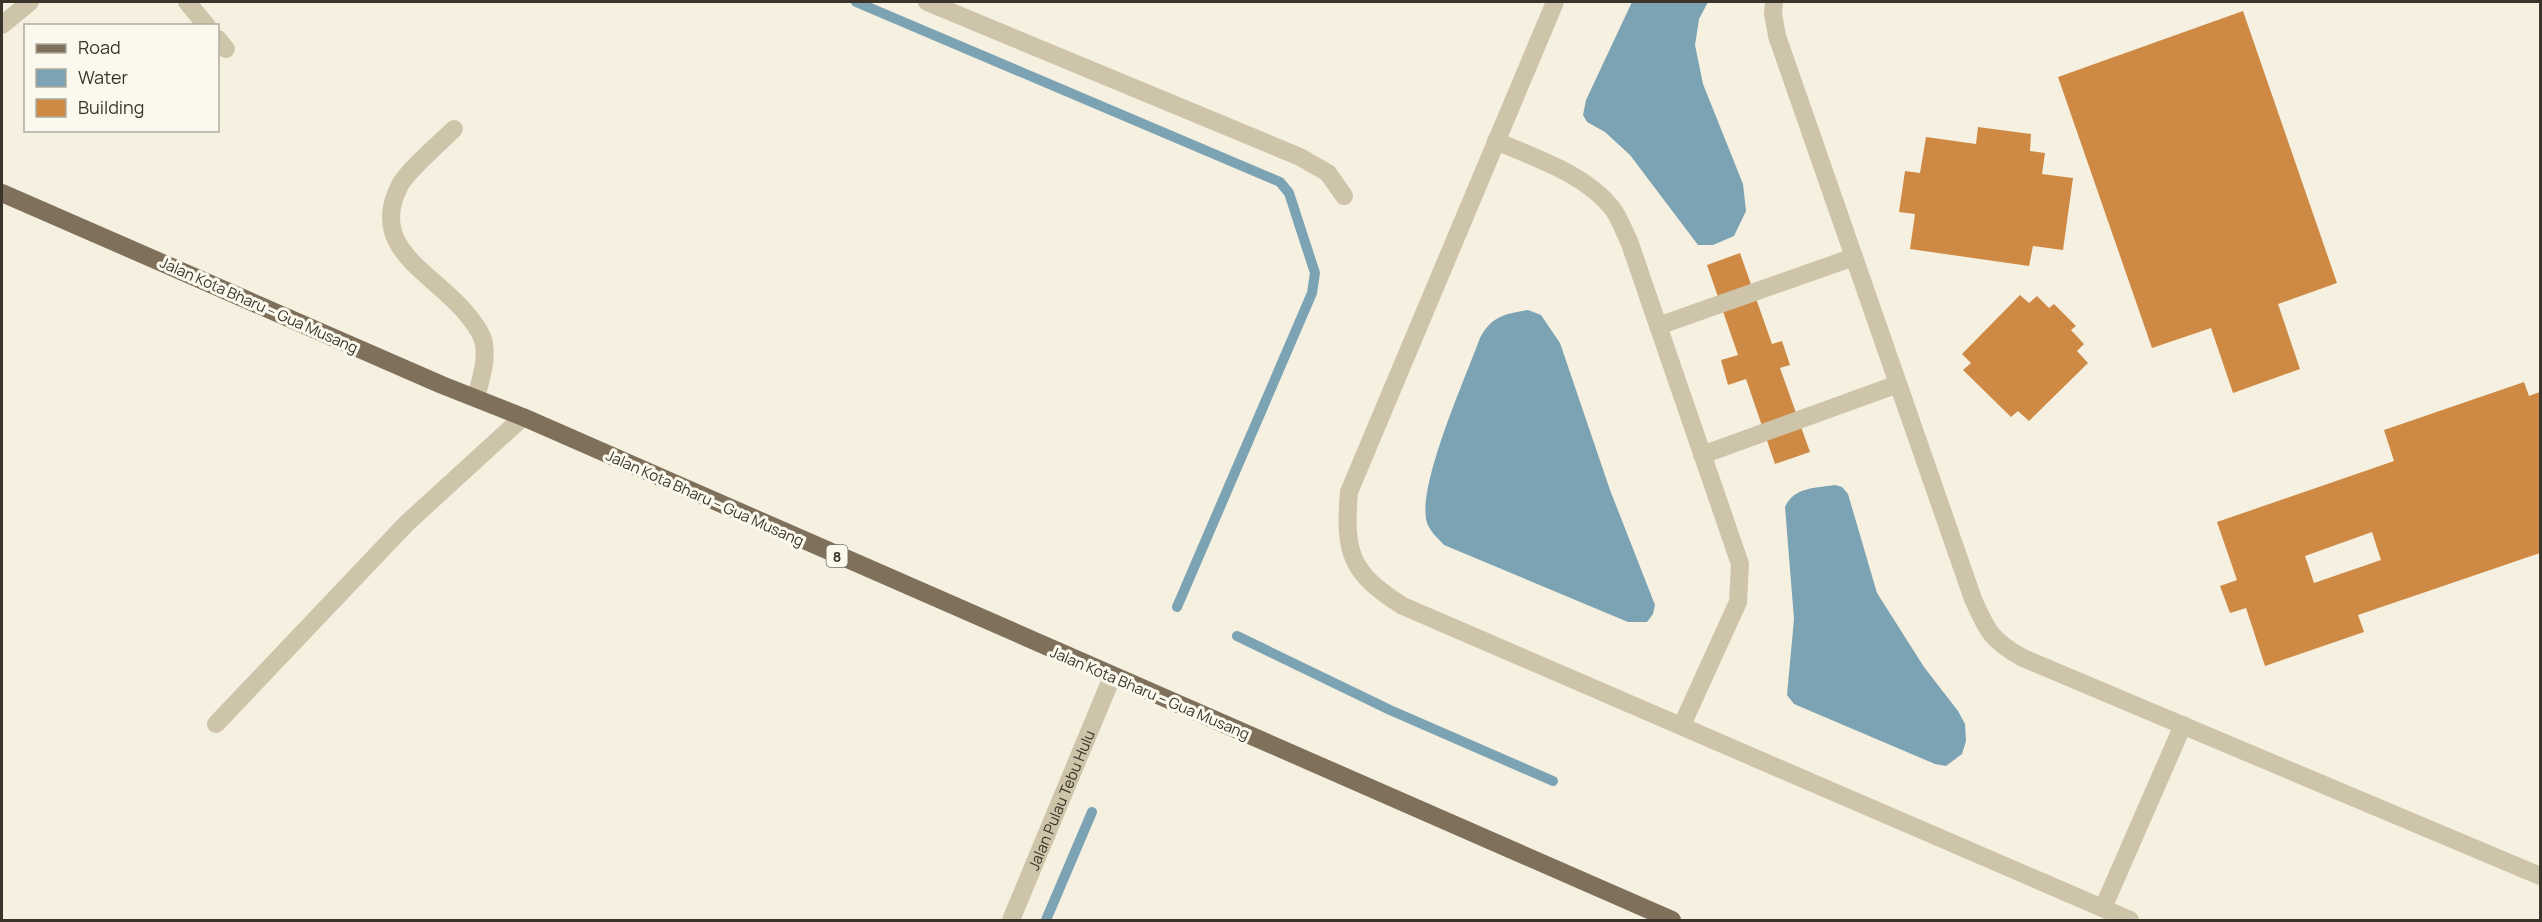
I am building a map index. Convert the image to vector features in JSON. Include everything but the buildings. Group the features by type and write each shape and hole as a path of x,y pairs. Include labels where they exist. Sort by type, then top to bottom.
{"main road":[{"name":"Jalan Kota Bharu – Gua Musang","path":"2,193 523,417 1672,921"}],"street":[{"path":"2,25 30,2"},
{"path":"187,2 205,24"},
{"path":"927,2 1300,157 1328,173 1344,196"},
{"path":"1555,2 1349,492 1346,530 1350,553 1361,571 1377,590 1404,606 2130,921"},
{"path":"1774,2 1773,14 1777,36 1973,598 1988,633 2002,647 2023,658 2541,876"},
{"path":"454,129 400,184 390,216 394,241 408,258 454,298 476,325 484,343 484,365 476,398"},
{"path":"1496,141 1569,173 1596,192 1613,209 1629,241 1740,564 1738,602 1682,725"},
{"path":"1658,326 1854,257"},
{"path":"1702,455 1898,384"},
{"path":"216,724 407,523 523,417"},
{"name":"Jalan Pulau Tebu Hulu","path":"1011,921 1112,677"},
{"path":"2103,908 2183,725"}],"water":[{"path":"1632,2 1708,2 1699,19 1695,45 1703,84 1743,184 1746,211 1734,236 1713,245 1698,245 1630,155 1605,132 1587,122 1583,115 1586,100"},
{"path":"1528,310 1541,315 1560,343 1610,490 1655,605 1653,614 1647,622 1628,622 1444,545 1427,523 1426,501 1436,455 1480,338 1489,325 1500,317"},
{"path":"1835,485 1842,487 1848,494 1877,593 1924,667 1958,711 1965,724 1966,741 1962,754 1946,766 1935,764 1794,704 1787,695 1794,619 1785,507 1789,500 1800,492"}],"waterway":[{"path":"856,2 1280,182 1289,193 1315,273 1312,293 1177,607"},
{"path":"1237,636 1390,710 1553,781"},
{"path":"1046,920 1092,812"}]}
